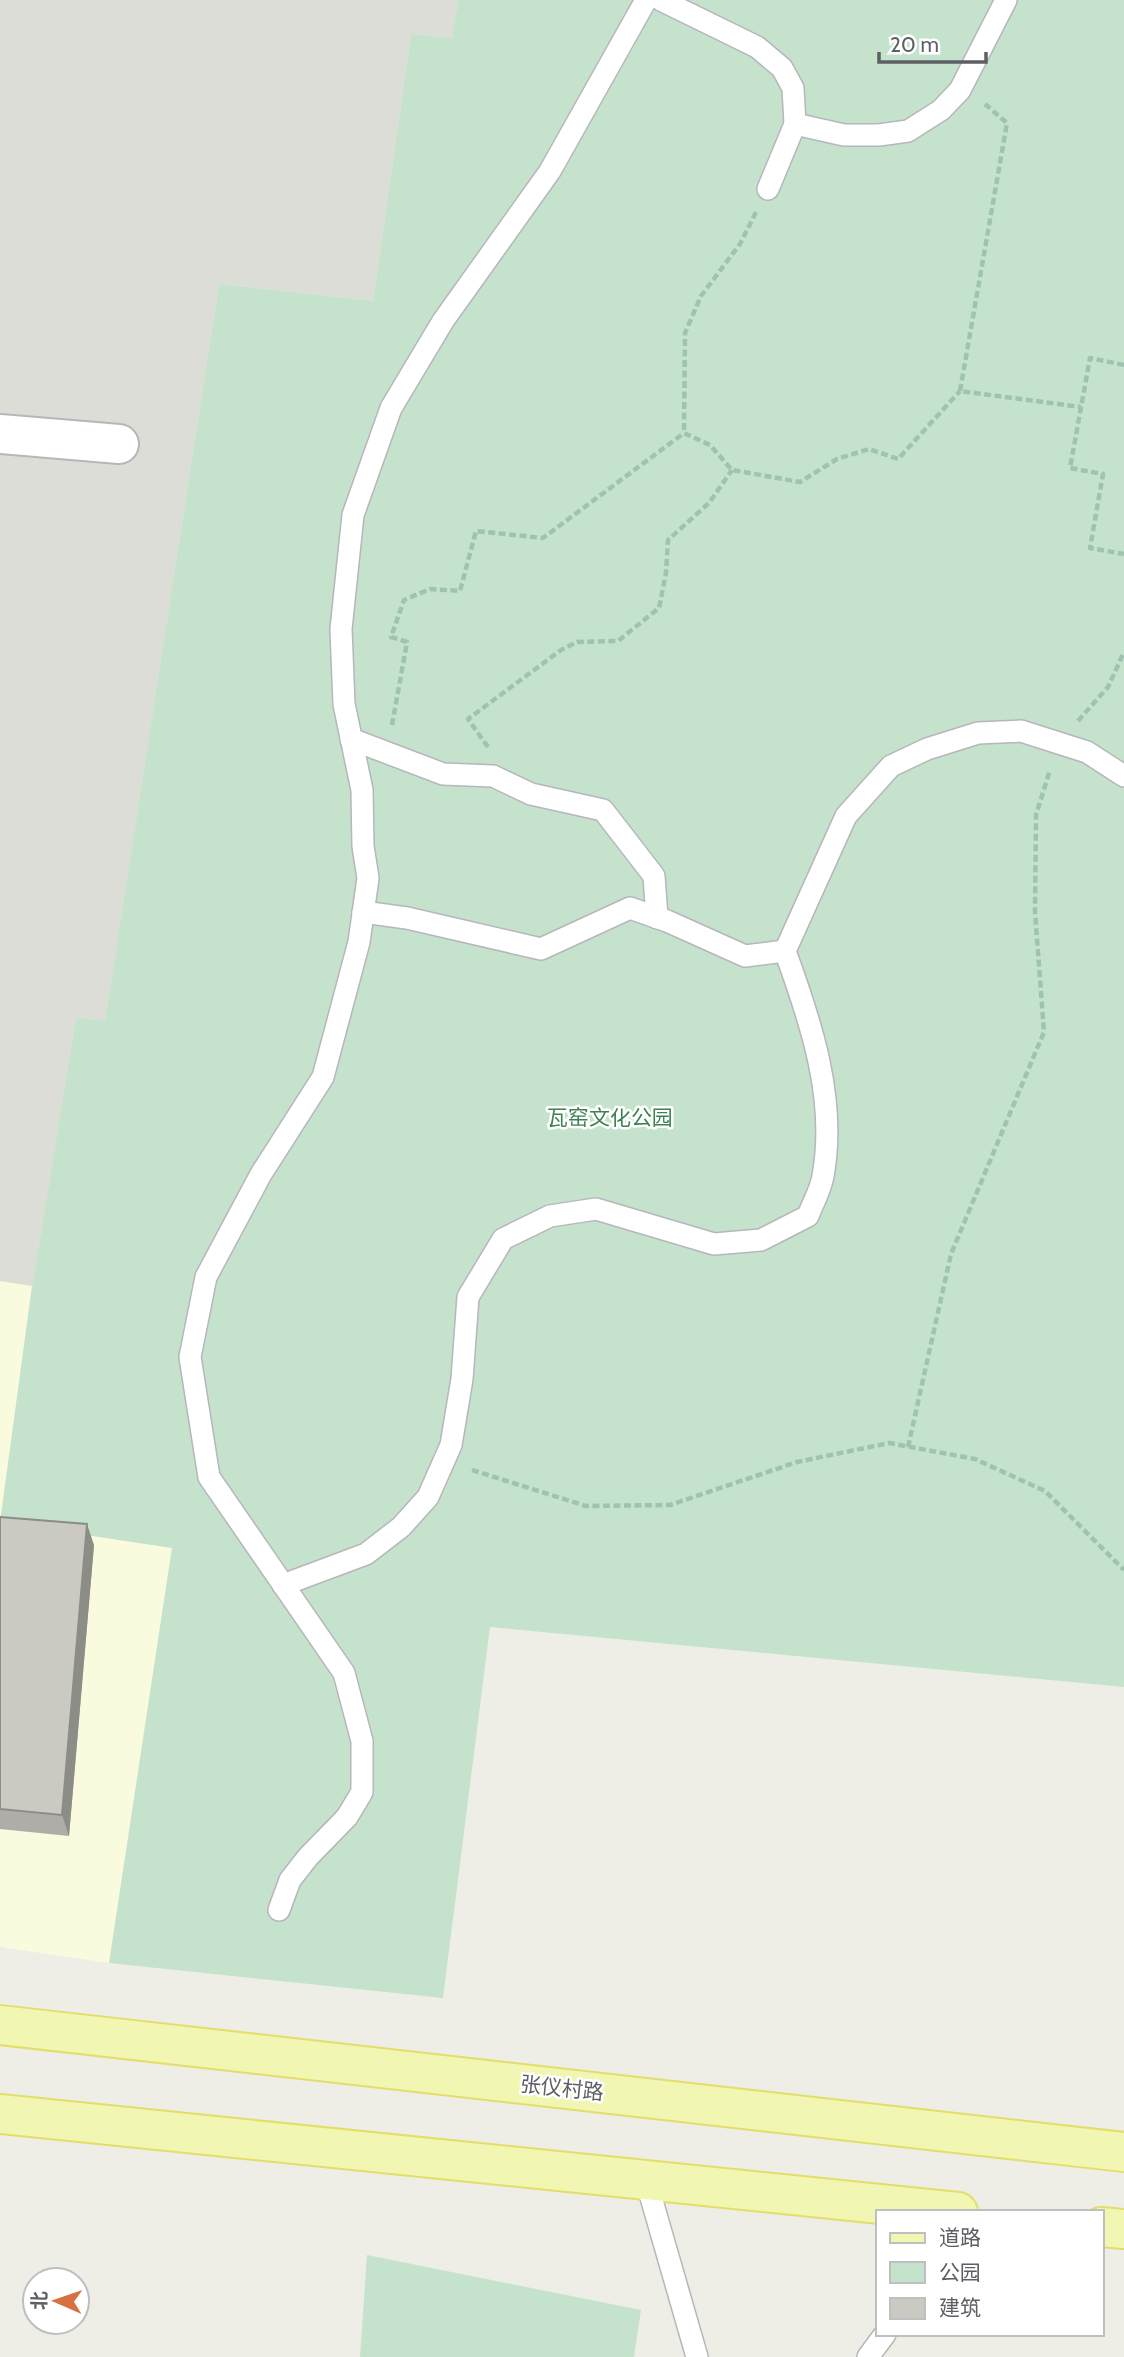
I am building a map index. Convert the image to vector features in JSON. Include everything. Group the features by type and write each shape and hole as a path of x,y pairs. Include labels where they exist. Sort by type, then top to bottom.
{"main road":[{"name":"张仪村路","path":"0,2025 1124,2152"},
{"path":"0,2114 938,2210"},
{"path":"1103,2227 1124,2229"}],"street":[{"path":"0,434 119,444"}],"lane":[{"path":"279,1910 290,1880 346,1816 362,1792 362,1741 344,1673 209,1477 190,1357 206,1276 261,1174 323,1077 359,942 368,878 363,846 362,790 344,704 341,629 353,515 391,408 443,321 550,171 646,0"},
{"path":"661,0 757,47 782,68 793,88 795,124 768,189"},
{"path":"795,124 844,135 880,135 908,131 941,110 964,84 1006,0"},
{"path":"283,1585 366,1553 401,1527 428,1497 451,1445 463,1380 468,1297 503,1239 550,1216 596,1209 714,1244 761,1240 808,1216 823,1179 829,1135 824,1090 807,1011 785,951 846,816 891,766 927,749 978,733 1021,731 1087,752 1124,776"},
{"path":"350,733 443,774 493,776 531,794 603,810 654,876 657,918"},
{"path":"363,912 407,918 541,949 630,908 746,956 785,951"},
{"path":"646,2180 697,2357"},
{"path":"868,2357 884,2336"}],"path":[{"path":"684,433 710,445 732,470 800,482 837,459 869,449 898,459 960,391 1007,123 964,84"},
{"path":"684,433 685,333 701,296 740,244 768,189"},
{"path":"1124,365 1090,358 1070,468 1103,474 1090,548 1124,554"},
{"path":"960,391 1081,407"},
{"path":"350,733 390,734 407,642 391,637 404,600 430,589 460,591 475,531 543,538 684,433"},
{"path":"493,776 491,752 468,719 561,650 577,642 618,641 659,608 666,573 668,540 709,503 732,470"},
{"path":"908,1447 951,1254 1044,1032 1035,912 1036,815 1059,743 1108,687 1124,652"},
{"path":"444,1461 586,1506 670,1505 797,1462 889,1443 975,1459 1045,1492 1124,1570"}],"shaded area":[{"path":"0,0 458,0 452,38 411,34 373,301 219,284 105,1022 76,1018 32,1286 0,1281"},
{"path":"0,1281 32,1286 1,1522 172,1548 109,1963 0,1947"}],"green space":[{"name":"瓦窑文化公园","path":"458,0 1124,0 1124,1687 490,1627 443,1998 109,1963 172,1548 0,1522 32,1286 76,1018 105,1021 219,284 373,301 411,34 452,38"},
{"path":"367,2255 641,2310 634,2357 360,2357"}],"building":[{"path":"0,1517 87,1524 62,1815 0,1809"}]}
